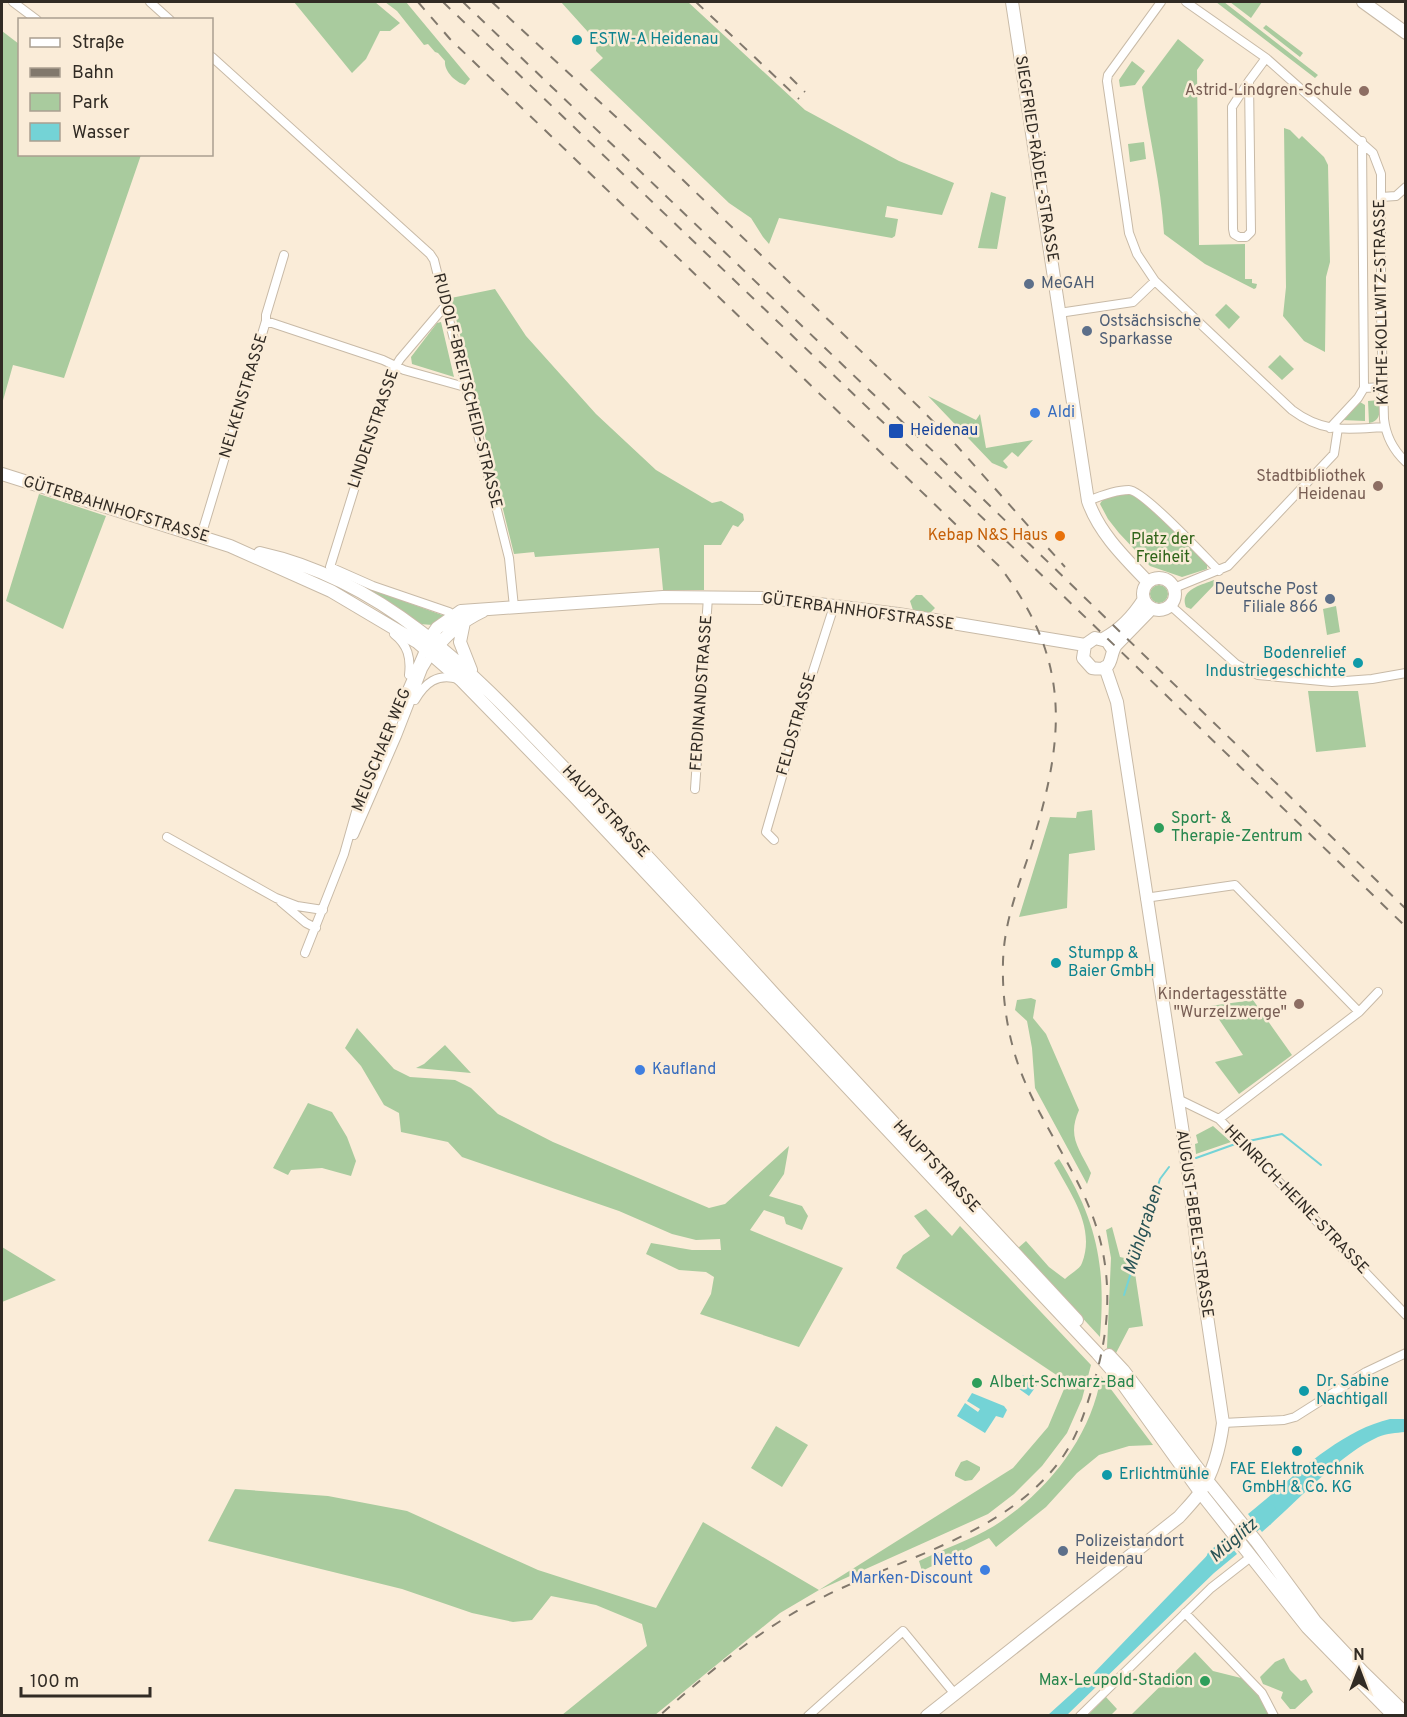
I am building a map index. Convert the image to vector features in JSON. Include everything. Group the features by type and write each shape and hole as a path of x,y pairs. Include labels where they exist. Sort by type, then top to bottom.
{"main road":[{"name":"SIEGFRIED-RÄDEL-STRASSE","path":"1012,2 1088,501 1101,528 1148,582"},
{"path":"1363,2 1406,33"},
{"name":"GÜTERBAHNHOFSTRASSE","path":"2,474 230,546 331,591 431,646"},
{"name":"GÜTERBAHNHOFSTRASSE","path":"230,546 269,555 318,572 381,604 431,646"},
{"path":"1155,578 1163,578 1174,588 1175,597 1170,605 1162,610 1148,604 1143,590 1148,582 1155,578"},
{"name":"GÜTERBAHNHOFSTRASSE","path":"453,615 461,611 663,597 771,598 898,614 1084,645"},
{"path":"1103,639 1148,604"},
{"path":"1113,650 1148,604"},
{"name":"GÜTERBAHNHOFSTRASSE","path":"431,646 486,609"},
{"path":"431,646 437,628 453,615"},
{"path":"464,622 460,642 468,679"},
{"path":"1095,638 1103,639 1110,643 1113,650 1112,660 1105,668 1096,669 1088,666 1083,658 1084,645 1095,638"},
{"name":"HAUPTSTRASSE","path":"431,646 539,741 1123,1370 1206,1479 1239,1518 1315,1621 1362,1672 1406,1714"},
{"name":"AUGUST-BEBEL-STRASSE","path":"927,1716 1179,1517 1200,1492 1215,1462 1223,1423 1184,1140 1145,898 1117,702 1105,668"},
{"name":"HAUPTSTRASSE","path":"468,679 575,797 1097,1353 1117,1376 1200,1492 1307,1627 1394,1716"}],"street":[{"path":"13,2 34,18"},
{"path":"150,2 168,18"},
{"path":"1161,2 1108,75 1107,81 1130,233 1137,254 1155,281 1306,421 1334,428 1385,427"},
{"name":"KÄTHE-KOLLWITZ-STRASSE","path":"1186,2 1266,58 1373,153 1381,174 1385,427 1393,448 1406,462"},
{"name":"RUDOLF-BREITSCHEID-STRASSE","path":"213,58 430,254 438,275 508,558 514,607"},
{"path":"1250,81 1251,232 1246,237 1239,237 1234,234 1233,229 1232,107 1250,81 1266,58"},
{"name":"KÄTHE-KOLLWITZ-STRASSE","path":"1362,141 1364,388"},
{"path":"1381,197 1396,196 1406,187"},
{"name":"NELKENSTRASSE","path":"201,536 284,255"},
{"path":"1059,313 1133,302 1155,281"},
{"name":"LINDENSTRASSE","path":"445,306 394,366 388,377 330,567 373,586 453,615"},
{"path":"266,321 383,360 394,366 465,387"},
{"path":"1174,588 1228,566 1334,454 1334,428 1364,388 1383,387"},
{"path":"1088,501 1130,490 1137,492 1150,502 1219,571"},
{"name":"FERDINANDSTRASSE","path":"695,789 708,597"},
{"path":"1170,605 1236,664 1258,675 1332,682 1372,679 1406,673"},
{"name":"FELDSTRASSE","path":"774,840 766,832 834,606"},
{"path":"363,609 400,638 406,647 410,661 408,684"},
{"name":"MEUSCHAER WEG","path":"305,953 344,854 359,801 408,684 431,646"},
{"name":"MEUSCHAER WEG","path":"344,854 359,825 431,646"},
{"path":"405,715 420,692 432,680 444,677 468,679"},
{"path":"167,837 276,898 297,906 323,910"},
{"path":"1145,898 1235,885 1359,1012"},
{"path":"276,898 306,923 316,928"},
{"path":"1219,1119 1359,1012 1378,992"},
{"name":"HEINRICH-HEINE-STRASSE","path":"1177,1101 1182,1101 1219,1119 1406,1315"},
{"path":"1223,1423 1284,1420 1295,1417 1366,1372 1406,1353"},
{"path":"1080,1716 1249,1553"},
{"path":"1185,1614 1262,1693 1274,1716"},
{"path":"808,1716 903,1631 954,1693"}],"green space":[{"path":"294,2 375,2 400,23 390,31 380,31 366,59 352,73"},
{"path":"385,2 406,2 470,79 465,85 451,76 446,69 445,61 438,53 428,44 424,45 397,11"},
{"path":"561,2 688,2 805,110 899,161 954,183 942,215 887,206 885,217 898,219 895,236 892,238 779,218 769,244 751,218 729,203 590,70 603,58 596,51 597,42"},
{"path":"1216,2 1224,2 1318,75 1315,78"},
{"path":"1230,2 1262,2 1251,18"},
{"path":"1266,25 1303,53 1300,57 1263,28"},
{"path":"2,31 18,43 18,156 141,156 64,378 13,365 2,404"},
{"path":"1178,39 1204,60 1197,70 1199,245 1245,244 1245,279 1252,279 1252,283 1257,284 1254,289 1205,264 1164,234 1158,179 1142,87"},
{"path":"1132,61 1145,71 1135,85 1120,87 1119,80"},
{"path":"1284,128 1290,130 1299,139 1302,136 1324,157 1328,165 1330,262 1326,277 1325,352 1304,341 1283,316 1286,287"},
{"path":"1144,142 1146,159 1130,162 1128,144"},
{"path":"991,192 1006,197 997,249 978,248"},
{"path":"495,289 526,336 596,414 656,470 712,503 721,501 743,514 744,520 738,527 733,525 721,545 704,545 704,590 663,590 659,548 535,557 534,552 514,554 451,298"},
{"path":"1226,304 1240,317 1229,329 1215,315"},
{"path":"441,322 454,377 412,364 411,357 437,323"},
{"path":"1280,355 1294,369 1282,380 1268,367"},
{"path":"928,396 976,420 980,414 986,448 1033,440 1018,457 1012,452 1003,461 1008,467 1006,469 992,463"},
{"path":"1380,400 1378,418 1369,423 1368,401"},
{"path":"1360,402 1365,405 1365,421 1342,420"},
{"name":"Platz der Freiheit","path":"1129,493 1138,495 1207,564 1207,569 1182,577 1150,566 1119,533 1100,504 1109,497"},
{"path":"39,494 106,516 63,629 6,601"},
{"path":"328,570 373,590 445,616 433,625 419,624"},
{"path":"1214,580 1217,581 1216,583 1191,609 1186,607 1188,592"},
{"path":"1155,585 1163,585 1168,590 1166,601 1155,603 1150,598 1150,590"},
{"path":"916,595 922,595 935,608 930,613 913,610 910,601"},
{"path":"1336,606 1340,632 1327,635 1323,609"},
{"path":"1308,691 1358,691 1366,747 1316,752"},
{"path":"1092,810 1095,850 1069,854 1067,908 1019,917 1050,817 1076,818 1077,812"},
{"path":"1031,998 1036,1000 1033,1018 1046,1034 1079,1110 1074,1135 1091,1173 1087,1184 1035,1088 1027,1021 1015,1010 1017,1000"},
{"path":"1253,1000 1292,1055 1239,1094 1215,1062 1243,1055 1210,1006"},
{"path":"357,1028 394,1069 410,1077 455,1080 471,1088 498,1114 553,1142 709,1208 725,1204 789,1146 784,1174 769,1196 802,1206 808,1216 802,1230 786,1224 784,1217 764,1210 750,1230 843,1268 799,1347 700,1314 711,1294 714,1277 706,1272 679,1270 646,1254 651,1243 692,1250 721,1250 720,1239 696,1240 672,1234 619,1211 462,1157 448,1142 401,1132 399,1113 384,1105 361,1066 345,1048"},
{"path":"445,1045 471,1073 416,1068 424,1064"},
{"path":"308,1103 332,1112 347,1137 356,1161 351,1176 322,1168 291,1170 288,1175 273,1168"},
{"path":"1213,1126 1231,1142 1196,1154 1195,1144 1198,1143 1196,1135"},
{"path":"1059,1159 1082,1203 1096,1244 1100,1265 1102,1311 1100,1337 1018,1248 1026,1241 1049,1267 1065,1279 1082,1263 1086,1236 1084,1223 1074,1198 1054,1163"},
{"path":"926,1209 952,1236 960,1226 1091,1365 1082,1399 1067,1433 1042,1466 1014,1494 988,1514 819,1590 1013,1468 1048,1427 1067,1382 896,1268 903,1255 930,1236 914,1216"},
{"path":"1112,1227 1120,1257 1133,1260 1143,1326 1129,1328 1115,1355 1107,1348 1111,1258 1106,1230"},
{"path":"2,1247 56,1280 2,1302"},
{"path":"1101,1376 1153,1445 1129,1446 1099,1455 1077,1473 1046,1507 996,1547 989,1538 922,1571 919,1561 994,1526 1013,1513 1048,1480 1063,1462 1087,1421 1096,1399"},
{"path":"776,1426 808,1445 782,1487 751,1468"},
{"path":"967,1460 980,1467 980,1470 972,1480 965,1481 955,1476 955,1473 961,1462"},
{"path":"235,1489 328,1496 407,1511 538,1570 656,1608 703,1522 819,1590 780,1613 655,1715 562,1715 647,1646 642,1624 596,1605 551,1596 532,1620 513,1622 472,1613 402,1589 208,1541"},
{"name":"Max-Leupold-Stadion","path":"1195,1652 1213,1671 1241,1678 1265,1703 1269,1715 1130,1716"},
{"path":"1284,1658 1290,1670 1301,1681 1306,1679 1313,1692 1295,1709 1290,1709 1281,1698 1283,1692 1263,1684 1260,1677 1275,1662"},
{"path":"1106,1697 1117,1709 1111,1715 1088,1715"}],"water":[{"path":"1023,1375 1037,1385 1029,1396 1015,1386"},
{"path":"972,1393 1004,1406 1007,1410 1003,1418 996,1416 985,1433 957,1416 965,1403 978,1412 980,1409 967,1401"},
{"path":"1390,1419 1405,1419 1405,1432 1378,1437 1348,1455 1262,1532 1248,1514 1333,1446 1371,1425"},
{"path":"1224,1538 1237,1554 1214,1573 1067,1715 1048,1715 1090,1677"}],"waterway":[{"name":"Mühlgraben","path":"1244,1142 1282,1134 1321,1165"},
{"name":"Mühlgraben","path":"1196,1158 1238,1143"},
{"name":"Mühlgraben","path":"1124,1295 1160,1179 1169,1167"},
{"name":"Müglitz","path":"1214,1557 1269,1512"}],"railway":[{"path":"418,2 450,39 1000,567 1024,603 1041,637 1051,670 1056,704 1055,738 1042,811 1016,892 1006,933 1003,988 1008,1028 1019,1067 1040,1113 1076,1178 1102,1248 1107,1282 1107,1316 1098,1366 1082,1420 1064,1455 1041,1482 1015,1505 953,1541 852,1583 777,1623 736,1652 659,1716"},
{"path":"443,2 934,471 1406,927"},
{"path":"463,2 983,499 1406,909"},
{"path":"492,2 657,155 920,408 1065,567"},
{"path":"696,2 799,99"},
{"path":"790,77 805,92"}],"place":[{"name":"ESTW-A Heidenau","path":"577,40"},
{"name":"Astrid-Lindgren-Schule","path":"1364,91"},
{"name":"MeGAH","path":"1029,284"},
{"name":"Ostsächsische Sparkasse","path":"1087,331"},
{"name":"Aldi","path":"1035,413"},
{"name":"Heidenau","path":"896,431"},
{"name":"Stadtbibliothek Heidenau","path":"1378,486"},
{"name":"Kebap N&S Haus","path":"1060,536"},
{"name":"Deutsche Post Filiale 866","path":"1330,599"},
{"name":"Bodenrelief Industriegeschichte","path":"1358,663"},
{"name":"Sport- & Therapie-Zentrum","path":"1159,828"},
{"name":"Stumpp & Baier GmbH","path":"1056,963"},
{"name":"Kindertagesstätte \"Wurzelzwerge\"","path":"1299,1004"},
{"name":"Kaufland","path":"640,1070"},
{"name":"Albert-Schwarz-Bad","path":"977,1383"},
{"name":"Dr. Sabine Nachtigall","path":"1304,1391"},
{"name":"FAE Elektrotechnik GmbH & Co. KG","path":"1297,1451"},
{"name":"Erlichtmühle","path":"1107,1475"},
{"name":"Polizeistandort Heidenau","path":"1063,1551"},
{"name":"Netto Marken-Discount","path":"985,1570"},
{"name":"Max-Leupold-Stadion","path":"1205,1681"}]}
